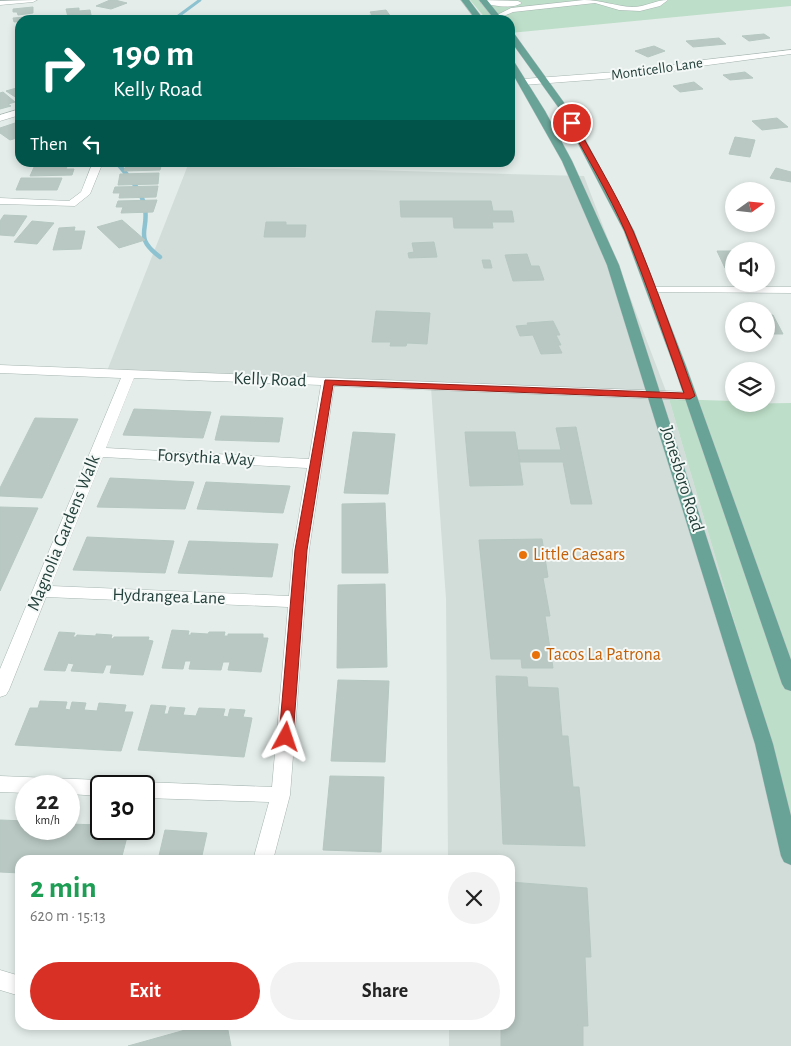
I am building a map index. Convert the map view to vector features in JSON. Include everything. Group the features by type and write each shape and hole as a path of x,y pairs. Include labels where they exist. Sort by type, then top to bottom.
{"main road":[{"path":"465,0 476,15"},
{"path":"484,1 496,15"},
{"name":"Jonesboro Road","path":"515,41 544,80 579,135 614,200 652,290 791,684"},
{"name":"Jonesboro Road","path":"515,70 577,178 595,217 620,283 764,744 791,856"}],"street":[{"path":"0,3 33,0"},
{"path":"484,1 509,4 559,0"},
{"path":"503,15 511,10 595,1 614,7 650,7 658,5 664,0"},
{"name":"Monticello Lane","path":"523,82 656,72 696,64 791,52"},
{"path":"0,118 15,114"},
{"path":"0,201 71,204 85,194 96,167"},
{"path":"652,290 791,290"},
{"name":"Kelly Road","path":"0,369 690,396"},
{"name":"Magnolia Gardens Walk","path":"0,690 129,375"},
{"path":"264,855 281,795 301,550 328,382"},
{"name":"Forsythia Way","path":"97,452 315,464"},
{"name":"Hydrangea Lane","path":"40,591 297,602"},
{"path":"0,784 15,784"},
{"path":"155,790 281,795"},
{"path":"0,980 15,984"}],"shaded area":[{"path":"187,167 260,167 584,176 669,399 791,815 791,1046 449,1046 449,1030 515,1030 515,855 448,855 446,599 431,388 105,376"}],"green space":[{"path":"470,0 791,0 791,6 515,33 515,15 483,15"},
{"path":"669,399 725,401 725,412 775,412 775,403 791,403 791,815"}],"building":[{"path":"110,0 127,3 111,9 96,6"},
{"path":"33,7 33,13 18,15 17,12 13,12 13,9"},
{"path":"79,8 79,11 90,10 91,15 68,15 66,9"},
{"path":"386,10 390,15 372,15 370,12"},
{"path":"764,34 770,38 749,41 742,36"},
{"path":"719,38 726,44 693,47 686,41"},
{"path":"654,46 665,51 648,57 635,51"},
{"path":"745,72 753,78 730,80 723,75"},
{"path":"694,82 703,89 680,92 673,86"},
{"path":"15,88 15,97 6,91"},
{"path":"3,92 15,102 8,104 11,106 0,109 0,93"},
{"path":"777,118 788,127 762,130 752,121"},
{"path":"15,123 15,138 10,140 0,133 0,128"},
{"path":"735,137 755,140 750,157 729,154"},
{"path":"34,167 67,167 66,169 74,169 72,175 30,176"},
{"path":"125,167 161,167 160,170 124,171"},
{"path":"776,168 791,172 791,182 770,178"},
{"path":"159,173 158,184 118,185 120,174"},
{"path":"21,178 62,178 57,190 16,190"},
{"path":"158,186 156,197 119,198 120,193 113,193 115,187"},
{"path":"157,200 153,212 121,213 123,207 116,207 118,201"},
{"path":"400,201 491,201 493,211 512,211 514,222 492,222 493,228 454,228 453,217 401,217"},
{"path":"4,215 27,216 14,236 0,235 0,221"},
{"path":"122,220 145,240 119,248 97,227"},
{"path":"32,221 54,223 37,244 14,242"},
{"path":"266,222 306,225 305,237 264,237"},
{"path":"75,227 74,231 85,231 81,249 53,250 59,228"},
{"path":"434,242 437,257 409,258 408,253 414,252 412,243"},
{"path":"717,251 725,251 725,268"},
{"path":"527,254 531,266 539,266 544,280 513,281 505,255"},
{"path":"482,260 490,260 492,268 484,268"},
{"path":"376,311 430,313 427,344 407,343 406,346 390,346 391,342 372,342"},
{"path":"775,319 783,334 775,334"},
{"path":"553,321 560,335 556,335 561,345 558,345 562,353 541,354 533,335 520,336 516,326 528,325 527,323"},
{"path":"134,409 211,412 203,438 123,435"},
{"path":"221,416 283,418 279,442 215,440"},
{"path":"35,418 78,419 42,498 0,496 0,488"},
{"path":"576,427 592,504 571,504 563,462 520,462 518,450 561,450 556,428"},
{"path":"353,432 395,434 388,494 344,493"},
{"path":"465,432 515,432 523,485 470,486"},
{"path":"110,478 194,482 185,509 97,507"},
{"path":"206,482 290,486 283,513 197,509"},
{"path":"385,503 388,573 342,573 342,504"},
{"path":"0,507 38,508 0,591"},
{"path":"87,537 174,541 165,573 73,570"},
{"path":"542,539 548,577 543,578 550,616 545,616 553,668 522,668 521,659 491,659 479,540"},
{"path":"189,541 278,544 272,577 178,573"},
{"path":"385,584 387,667 337,668 338,585"},
{"path":"172,630 189,631 188,635 191,635 191,633 208,634 209,632 225,632 224,636 228,636 228,634 263,634 263,638 268,638 261,672 228,670 230,662 223,662 221,670 189,669 191,661 185,661 183,669 162,668"},
{"path":"59,632 75,633 73,637 77,635 96,636 96,634 112,635 111,638 113,639 114,637 149,637 148,640 153,641 143,675 110,673 112,665 106,665 103,673 71,671 74,664 68,663 65,671 44,670"},
{"path":"496,676 527,677 528,687 558,688 562,736 568,736 573,787 579,787 585,846 503,844"},
{"path":"338,680 389,681 385,762 331,761"},
{"path":"40,701 67,702 65,709 70,710 72,702 86,703 84,710 97,711 99,703 126,705 124,712 133,712 121,751 15,745 30,708 38,708"},
{"path":"151,705 166,706 164,714 168,714 170,707 185,708 183,715 196,716 199,708 225,709 223,716 228,717 230,709 245,710 243,717 252,718 244,757 138,750"},
{"path":"330,776 384,777 381,852 323,850"},
{"path":"0,820 15,821 15,840 80,840 80,824 90,825 90,840 126,840 122,855 15,855 15,873 0,872"},
{"path":"165,830 207,833 202,855 159,855"},
{"path":"515,882 587,888 591,957 585,957 588,1026 583,1026 583,1046 501,1046 501,1030 515,1030"},
{"path":"185,1030 228,1030 231,1046 128,1046"}],"waterway":[{"path":"180,15 200,0"},
{"path":"120,167 141,196 145,208 144,239 160,257"}],"place":[{"name":"Little Caesars","path":"523,555"},
{"name":"Tacos La Patrona","path":"536,655"}],"route":[{"path":"286,737 301,550 328,382 690,396 629,232 614,200 572,123"}]}
